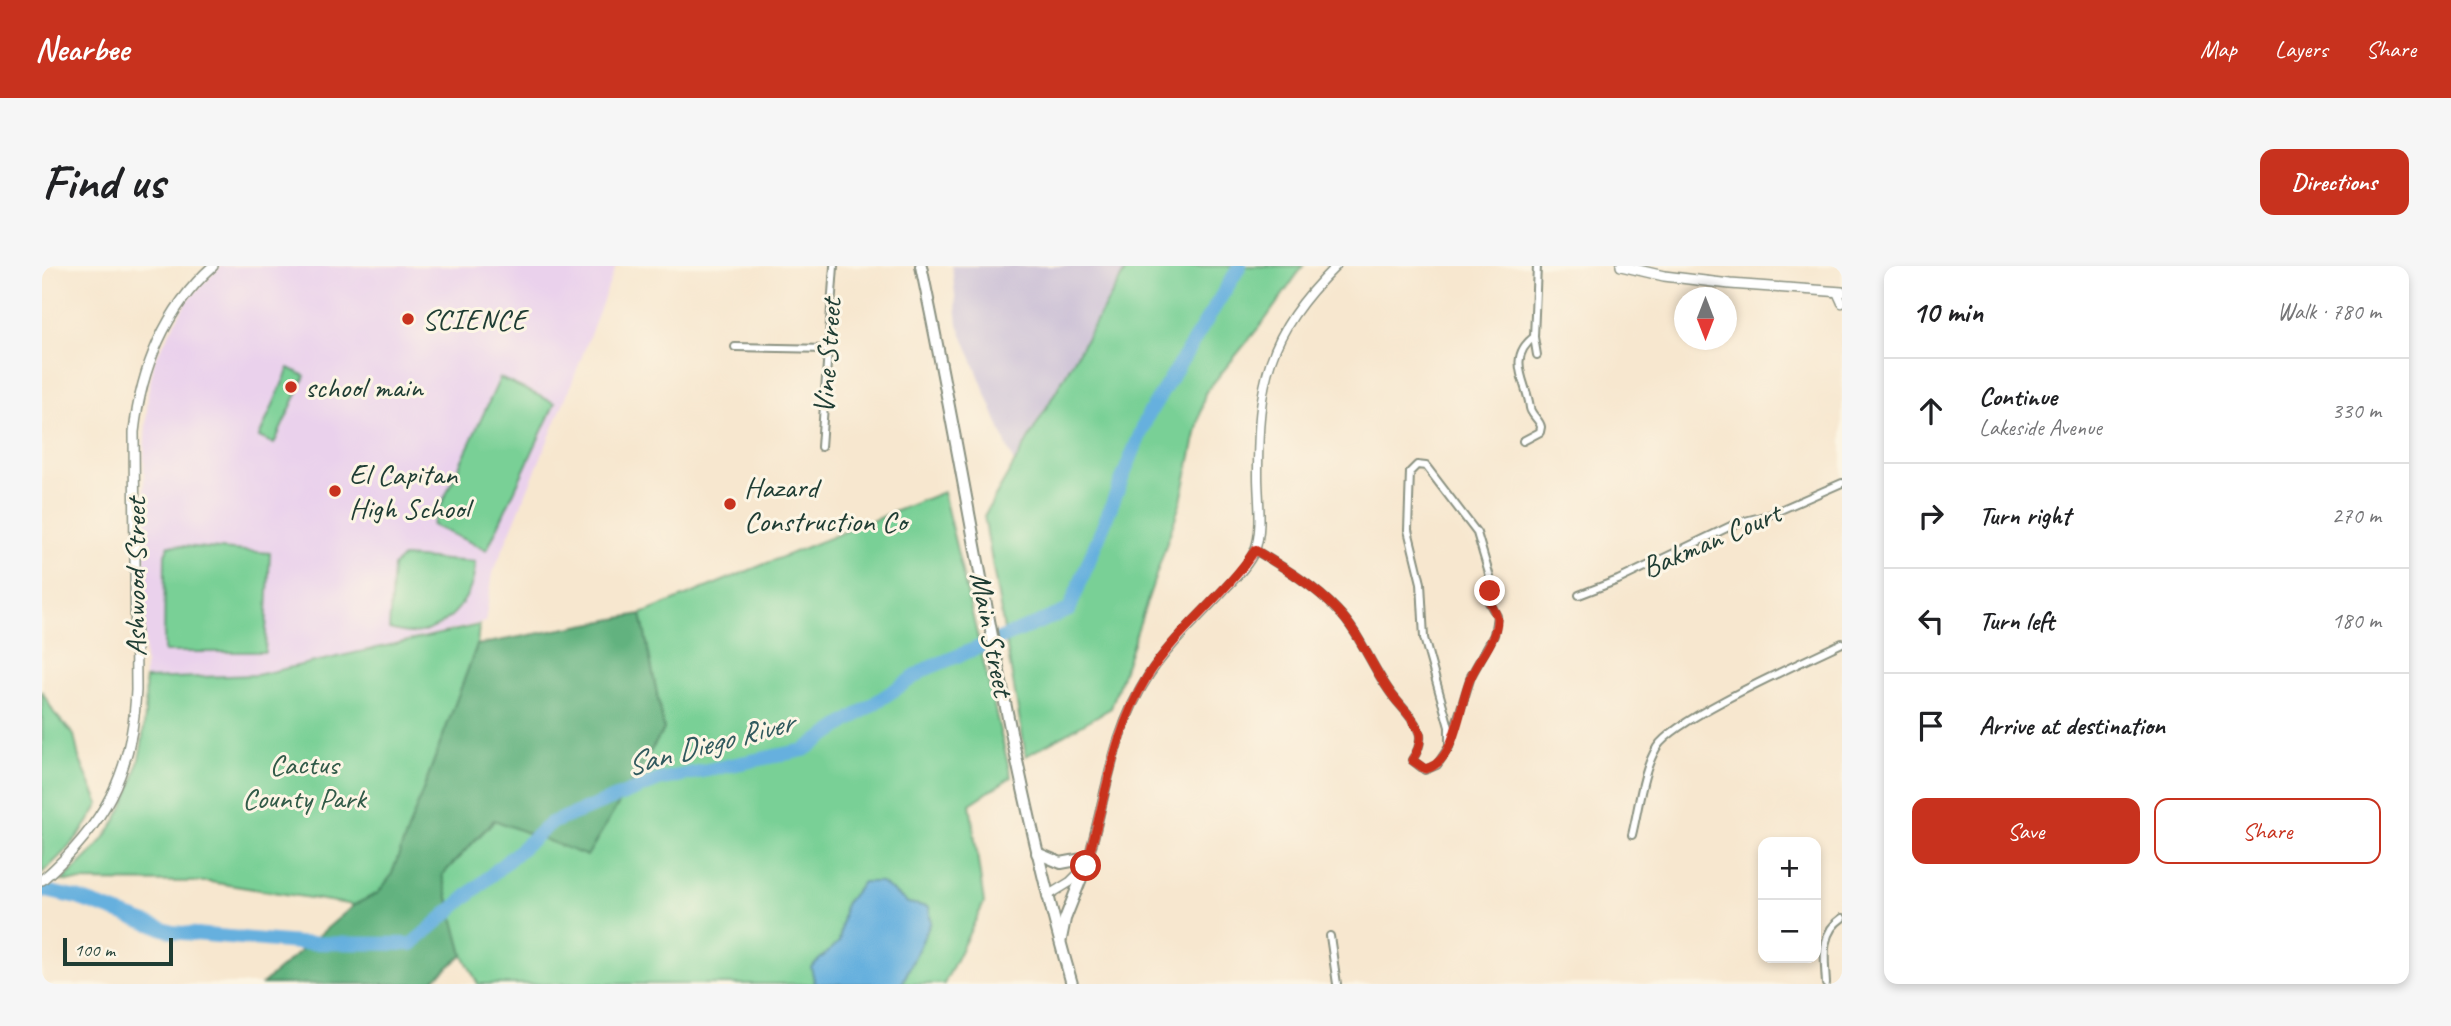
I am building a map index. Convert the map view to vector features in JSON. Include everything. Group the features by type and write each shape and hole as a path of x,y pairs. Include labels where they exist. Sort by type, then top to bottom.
{"main road":[{"name":"Ashwood Street","path":"42,880 70,856 93,827 117,786 128,756 136,691 134,432 137,404 148,363 167,322 179,303 213,266"},
{"name":"Main Street","path":"921,266 1021,779 1047,896 1072,984"},
{"path":"1621,266 1690,279 1839,292"},
{"path":"1037,853 1061,863 1087,862 1065,919 1060,942"}],"street":[{"name":"Vine Street","path":"821,447 834,266"},
{"path":"1047,896 1070,881 1087,862 1108,769 1121,730 1137,696 1163,655 1240,573 1255,550 1258,526 1258,420 1268,364 1288,323 1336,266"},
{"path":"1536,266 1534,338 1537,355"},
{"path":"1839,292 1842,303"},
{"path":"1522,441 1540,432 1541,427 1530,408 1531,398 1518,371 1522,354 1534,338"},
{"path":"735,347 828,348"},
{"path":"1255,550 1284,568 1336,608 1351,626 1380,679 1415,724 1420,737 1418,751 1412,760 1425,769 1437,765 1449,747 1471,676 1494,635 1497,616 1488,599 1490,577 1478,533 1426,466 1417,465 1410,472 1408,530 1421,583 1424,638 1449,727 1449,747"},
{"name":"Bakman Court","path":"1578,595 1618,580 1737,523 1769,515 1842,483"},
{"path":"1632,835 1651,760 1667,735 1730,699 1842,643"},
{"path":"1826,984 1825,939 1842,918"},
{"path":"1330,936 1337,984"}],"shaded area":[{"name":"El Capitan High School","path":"221,266 616,266 573,380 493,573 485,622 257,675 145,679 144,454 148,393 155,359 187,301"},
{"path":"952,266 1128,266 1015,466 958,324"}],"green space":[{"path":"1128,266 1303,266 1265,320 1205,393 1181,501 1111,708 1026,756 984,516"},
{"path":"289,368 305,376 274,444 259,437"},
{"path":"500,378 555,403 487,550 432,525"},
{"path":"943,492 1011,777 970,804 984,903 944,984 478,984 463,955 442,875 495,820 587,855 664,729 641,614"},
{"path":"169,545 270,553 265,652 164,652 165,554"},
{"path":"403,557 475,562 471,587 465,598 440,625 413,633 389,629 393,566"},
{"path":"641,614 664,729 587,856 494,820 442,875 463,955 433,980 420,984 262,984 354,905 378,893 391,876 477,645"},
{"name":"Cactus County Park","path":"479,625 477,645 391,876 378,893 354,905 210,882 62,881 103,840 126,799 139,760 145,719 145,679 257,675"},
{"path":"42,691 54,713 74,735 79,758 99,804 74,841 42,873"}],"water":[{"path":"863,882 880,882 908,903 929,907 931,922 902,984 815,984 811,967 839,942 845,904"}],"waterway":[{"name":"San Diego River","path":"42,890 77,898 172,932 298,943 412,944 551,823 659,780 804,750 926,669 1069,610 1148,415 1240,266"}],"place":[{"name":"SCIENCE","path":"408,319"},
{"name":"school main","path":"291,387"},
{"name":"El Capitan High School","path":"335,491"},
{"name":"Hazard Construction Co","path":"730,504"}],"route":[{"path":"1086,866 1093,845 1108,769 1121,730 1137,696 1163,655 1240,573 1255,550 1284,568 1336,608 1351,626 1380,679 1415,724 1420,737 1418,751 1412,760 1425,769 1437,765 1449,747 1471,676 1494,635 1497,616 1488,599 1490,591"}]}
